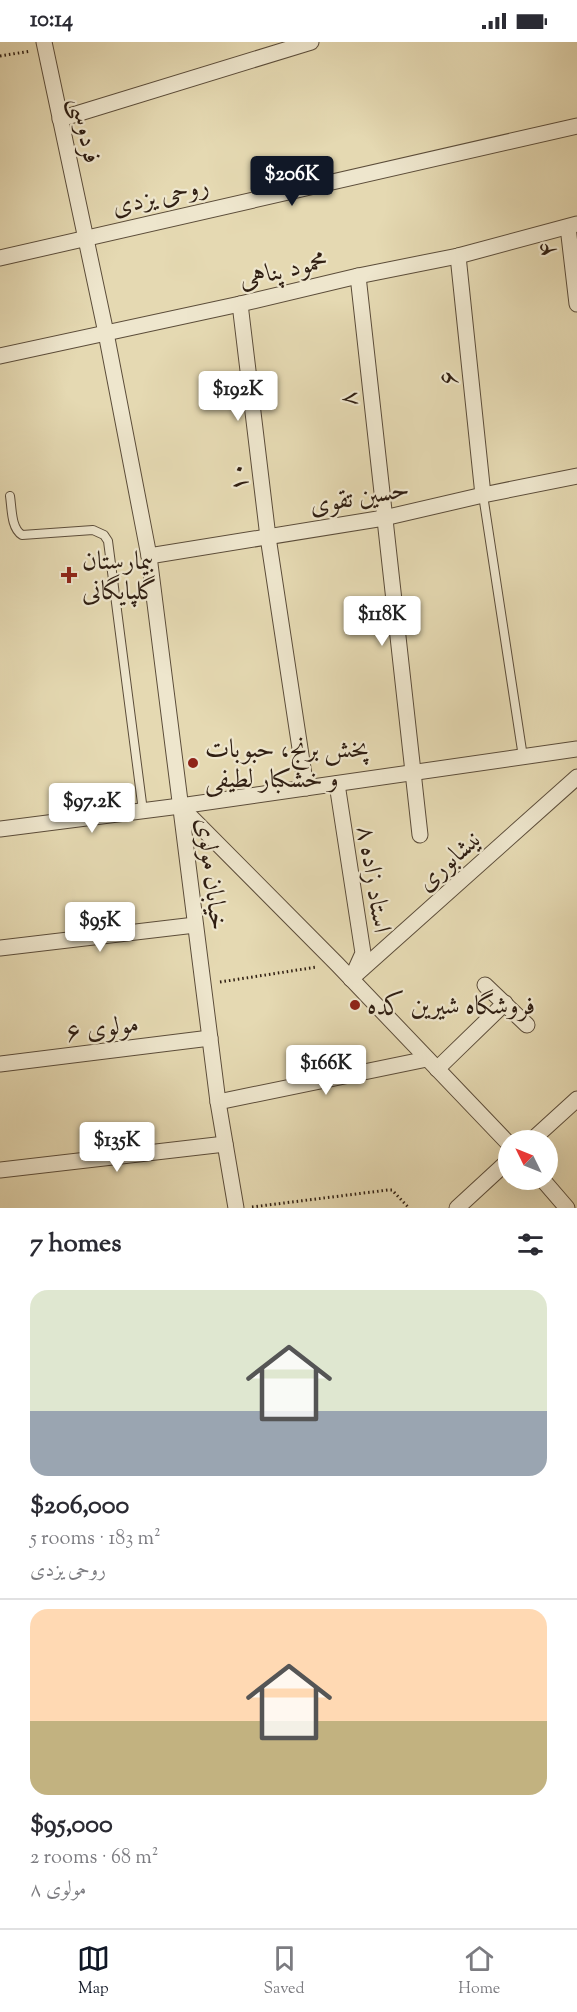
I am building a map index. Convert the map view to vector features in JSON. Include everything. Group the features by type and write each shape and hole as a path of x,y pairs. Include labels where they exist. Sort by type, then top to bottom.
{"street":[{"path":"60,118 277,47 311,42"},
{"name":"فردوسی","path":"45,45 106,333"},
{"name":"روحی یزدی","path":"0,258 577,126"},
{"name":"محمود پناهی","path":"0,356 357,276 458,256 572,225"},
{"name":"۴","path":"572,225 577,304"},
{"name":"۶","path":"458,256 483,495"},
{"name":"۸","path":"357,276 420,835"},
{"name":"۱۰","path":"240,304 268,537 306,788"},
{"name":"خیابان مولوی","path":"106,333 149,556 210,1038 236,1208"},
{"name":"حسین تقوی","path":"149,556 384,518 577,476"},
{"path":"0,829 180,806 577,749"},
{"name":"نیشابوری","path":"351,979 577,777"},
{"name":"استاد زاده ۸","path":"337,784 363,953 351,979"},
{"path":"180,806 337,964 498,1133"},
{"path":"0,948 195,925"},
{"path":"485,984 527,1025"},
{"path":"219,1102 432,1064 505,1003"},
{"name":"مولوی ۶","path":"0,1064 210,1038"},
{"path":"543,1130 577,1099"},
{"path":"3,1170 225,1144"},
{"path":"457,1208 498,1170"},
{"path":"551,1190 567,1208"}],"lane":[{"path":"483,495 523,757"},
{"path":"10,496 14,524 17,532 22,536 93,530 104,535 108,541 143,811"}],"path":[{"path":"0,56 45,45"},
{"path":"203,985 337,964"},
{"path":"246,1208 392,1190 410,1208"}],"place":[{"name":"بیمارستان گلپایگانی","path":"69,575"},
{"name":"پخش برنج، حبوبات و خشکبار لطیفی","path":"193,763"},
{"name":"فروشگاه شیرین کده","path":"355,1005"}]}
